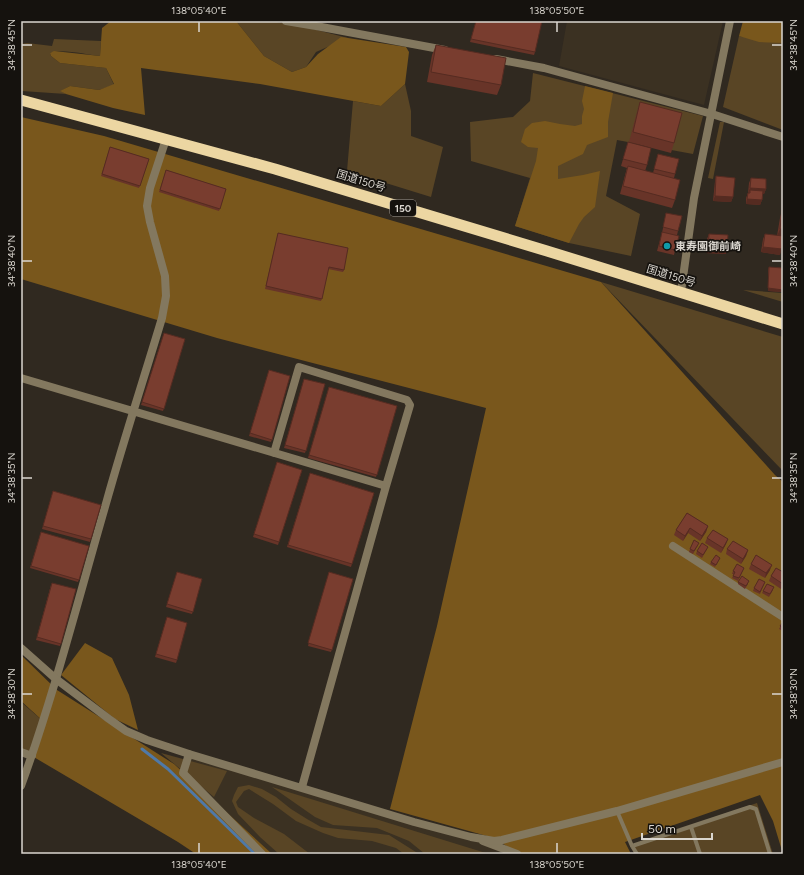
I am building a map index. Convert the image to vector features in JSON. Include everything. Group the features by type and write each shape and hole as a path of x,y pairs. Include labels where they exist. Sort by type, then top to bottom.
{"highway":[{"name":"国道150号","path":"21,100 275,169 783,324"}],"street":[{"path":"286,21 452,51"},
{"path":"681,292 694,198 730,21"},
{"path":"490,58 544,68 712,114 783,136"},
{"path":"21,786 56,679 107,498 162,318 166,296 165,276 147,206 150,188 166,139"},
{"path":"274,452 299,367 407,400 410,405 302,787"},
{"path":"21,378 386,486"},
{"path":"673,546 783,617"},
{"path":"21,648 56,679 109,719 126,731 147,740 414,822 471,837 494,841 617,811 783,762"},
{"path":"21,752 32,756"},
{"path":"189,754 183,773 262,854"},
{"path":"471,837 517,854"}],"lane":[{"path":"632,846 750,806 756,808 770,854"},
{"path":"617,811 637,854"},
{"path":"691,827 700,854"}],"shaded area":[{"path":"111,21 236,21 264,56 292,72 306,67 318,54 341,37 406,47 409,52 405,84 381,106 260,84 141,68 145,115 113,108 60,91 70,86 99,90 114,84 106,68 60,63 51,56 50,53 54,51 100,56 102,28"},
{"path":"236,21 271,21 305,27 348,38 316,52 306,67 292,72 264,56"},
{"path":"567,21 723,21 704,105 559,66"},
{"path":"743,21 783,21 783,43 759,42 739,36"},
{"path":"739,36 783,43 783,130 723,107"},
{"path":"54,39 101,41 100,56 67,51 50,53 51,56 60,63 106,68 114,85 99,90 70,86 61,91 66,94 22,91 21,44 27,43 52,46"},
{"path":"533,73 703,116 693,154 617,140 606,196 640,214 631,256 569,243 515,226 530,178 471,161 470,122 513,117 530,101"},
{"path":"405,84 411,111 411,136 443,147 431,197 347,171 353,101 381,106"},
{"path":"585,86 613,93 608,122 608,137 587,145 583,154 558,166 558,179 600,171 595,207 584,217 569,243 515,226 536,161 538,148 528,147 521,142 525,129 532,123 545,121 575,126 582,124 584,109 582,101"},
{"path":"21,117 104,136 601,282 775,475 783,482 783,854 773,821 760,795 625,842 631,854 519,854 494,838 390,809 437,626 486,408 217,338 21,279"},
{"path":"720,122 724,122 713,179 708,178"},
{"path":"601,282 783,337 783,471"},
{"path":"743,290 783,293 783,302"},
{"path":"85,643 112,658 129,695 138,730 115,719 61,675"},
{"path":"21,655 57,690 174,764 272,854 196,854 32,756 43,721 21,701"},
{"path":"21,702 43,721 30,755 21,751"},
{"path":"161,753 227,771 214,797"},
{"path":"188,756 490,844 508,854 262,854 185,775"},
{"path":"249,785 262,789 276,797 291,809 321,827 389,835 419,854 404,854 396,848 372,841 338,838 323,833 296,821 249,789 244,791 236,802 238,807 254,818 284,834 310,854 279,854 238,814 232,801 238,787"},
{"path":"272,787 489,854 425,854 409,841 377,828 333,825 315,817"},
{"path":"757,803 773,854 636,854 632,845"}],"building":[{"path":"476,21 542,21 535,52 471,39"},
{"path":"436,45 506,58 501,85 431,72"},
{"path":"640,102 682,113 674,143 633,132"},
{"path":"628,142 651,148 647,165 623,159"},
{"path":"110,147 149,159 140,186 102,174"},
{"path":"658,154 679,159 675,174 654,169"},
{"path":"628,166 680,180 675,200 623,186"},
{"path":"166,170 226,189 220,209 160,190"},
{"path":"716,176 735,178 733,197 715,196"},
{"path":"751,178 766,179 766,189 750,188"},
{"path":"750,190 763,191 762,200 747,199"},
{"path":"782,210 783,229 780,229"},
{"path":"666,213 682,216 678,231 663,227"},
{"name":"東寿園御前崎","path":"662,232 679,236 675,250 659,246"},
{"path":"278,233 348,248 344,270 329,267 322,299 266,286"},
{"path":"709,234 728,235 727,249 708,248"},
{"path":"765,234 783,236 782,249 763,247"},
{"path":"769,267 783,268 783,290 768,288"},
{"path":"164,333 185,339 164,409 142,402"},
{"path":"269,370 290,376 272,440 250,433"},
{"path":"304,379 325,384 306,451 285,445"},
{"path":"329,387 397,406 377,475 309,455"},
{"path":"277,462 302,470 279,542 254,534"},
{"path":"310,473 374,493 352,564 288,545"},
{"path":"53,491 101,505 91,539 43,526"},
{"path":"687,513 708,526 702,536 690,528 685,536 676,530"},
{"path":"713,530 728,539 723,548 707,538"},
{"path":"41,532 89,546 79,580 31,566"},
{"path":"694,540 699,543 694,551 690,549"},
{"path":"733,541 748,550 743,559 727,549"},
{"path":"702,543 708,547 703,555 697,551"},
{"path":"716,555 720,558 716,565 711,562"},
{"path":"756,555 772,565 766,573 751,564"},
{"path":"737,564 744,568 739,578 733,576 735,572 733,571"},
{"path":"776,568 783,572 783,584 771,576"},
{"path":"177,572 202,579 193,612 167,604"},
{"path":"329,572 353,579 332,650 308,643"},
{"path":"742,576 749,581 746,586 738,582"},
{"path":"759,579 765,582 760,592 754,588"},
{"path":"52,583 76,589 61,644 37,637"},
{"path":"767,584 774,587 770,594 763,591"},
{"path":"167,617 187,623 177,660 156,654"}],"waterway":[{"path":"142,749 168,769 255,854"}],"place":[{"name":"東寿園御前崎","path":"667,246"}]}
